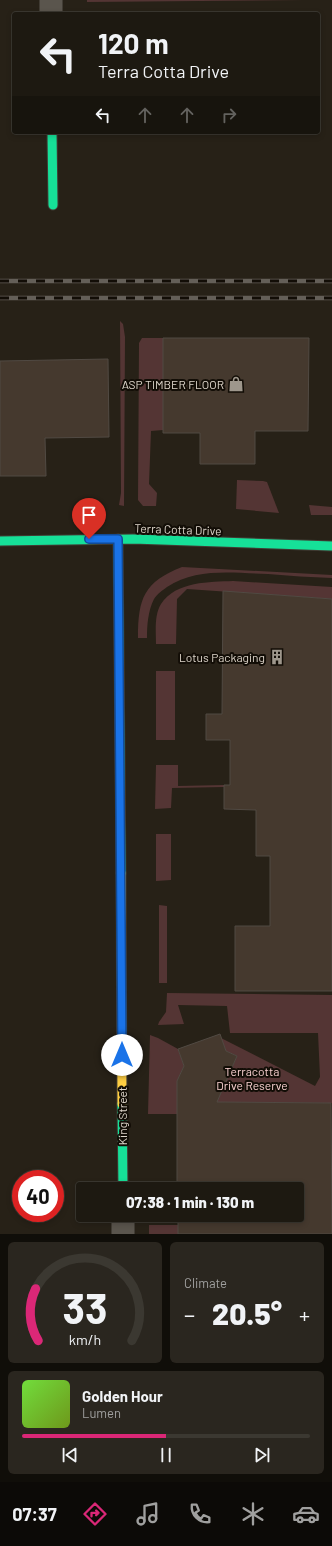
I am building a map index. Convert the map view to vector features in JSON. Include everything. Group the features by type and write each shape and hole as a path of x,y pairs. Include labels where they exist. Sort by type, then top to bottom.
{"street":[{"path":"51,0 51,12"},
{"path":"52,134 53,205"},
{"name":"Terra Cotta Drive","path":"0,541 118,539 332,546"},
{"name":"King Street","path":"118,539 123,1182"},
{"path":"123,1222 123,1234"}],"green space":[{"path":"87,0 304,0 87,2"},
{"path":"120,321 123,324 125,337 124,506 119,505 121,493"},
{"path":"142,338 163,338 163,430 151,431 149,484 157,493 156,506 143,506 138,500 139,343"},
{"path":"237,480 267,482 279,513 236,509"},
{"path":"309,505 332,507 332,515 311,515"},
{"path":"182,567 332,575 332,578 229,572 191,576 167,587 157,595 149,613 147,638 138,638 140,612 146,593 159,579"},
{"path":"233,581 332,587 332,599 187,589 177,599 176,644 156,644 157,613 167,596 184,587 194,584"},
{"path":"156,671 175,671 175,740 156,740"},
{"path":"156,765 178,765 178,786 224,785 224,787 172,788 171,808 155,809"},
{"path":"156,834 171,834 171,880 156,881"},
{"path":"159,905 167,906 167,983 159,983"},
{"name":"Terracotta Drive Reserve","path":"167,993 332,995 332,1103 177,1102 177,1114 148,1114 150,1035 178,1049 184,1066 179,1077 194,1097 224,1086 237,1056 226,1051 221,1038 315,1086 320,1077 318,1033 230,1033 227,1006 178,1005 184,1024 158,1025 166,1012"},
{"path":"149,1225 178,1225 178,1234 149,1234"}],"building":[{"name":"ASP TIMBER FLOOR","path":"163,338 309,338 308,431 255,431 255,464 200,464 200,433 163,433"},
{"path":"108,359 109,437 45,438 46,476 0,476 0,361"},
{"path":"223,591 332,599 332,991 235,991 235,926 270,926 270,856 256,856 256,810 224,809 224,785 230,785 230,740 206,740 206,714 222,714"},
{"path":"220,1034 226,1051 237,1056 217,1102 331,1103 332,1234 178,1234 178,1222 304,1222 304,1182 177,1182 177,1081 184,1066 178,1049"}],"railway":[{"path":"0,281 332,281"},
{"path":"0,298 332,298"}],"traffic: fast":[{"path":"52,134 53,205"},
{"path":"118,539 121,873"},
{"path":"0,541 133,539 332,546"},
{"path":"122,1104 123,1182"}],"traffic: slow":[{"path":"121,873 122,1104"}],"place":[{"name":"ASP TIMBER FLOOR","path":"236,384"},
{"name":"Lotus Packaging","path":"277,657"}],"route":[{"path":"89,539 118,539 122,1055"}]}
